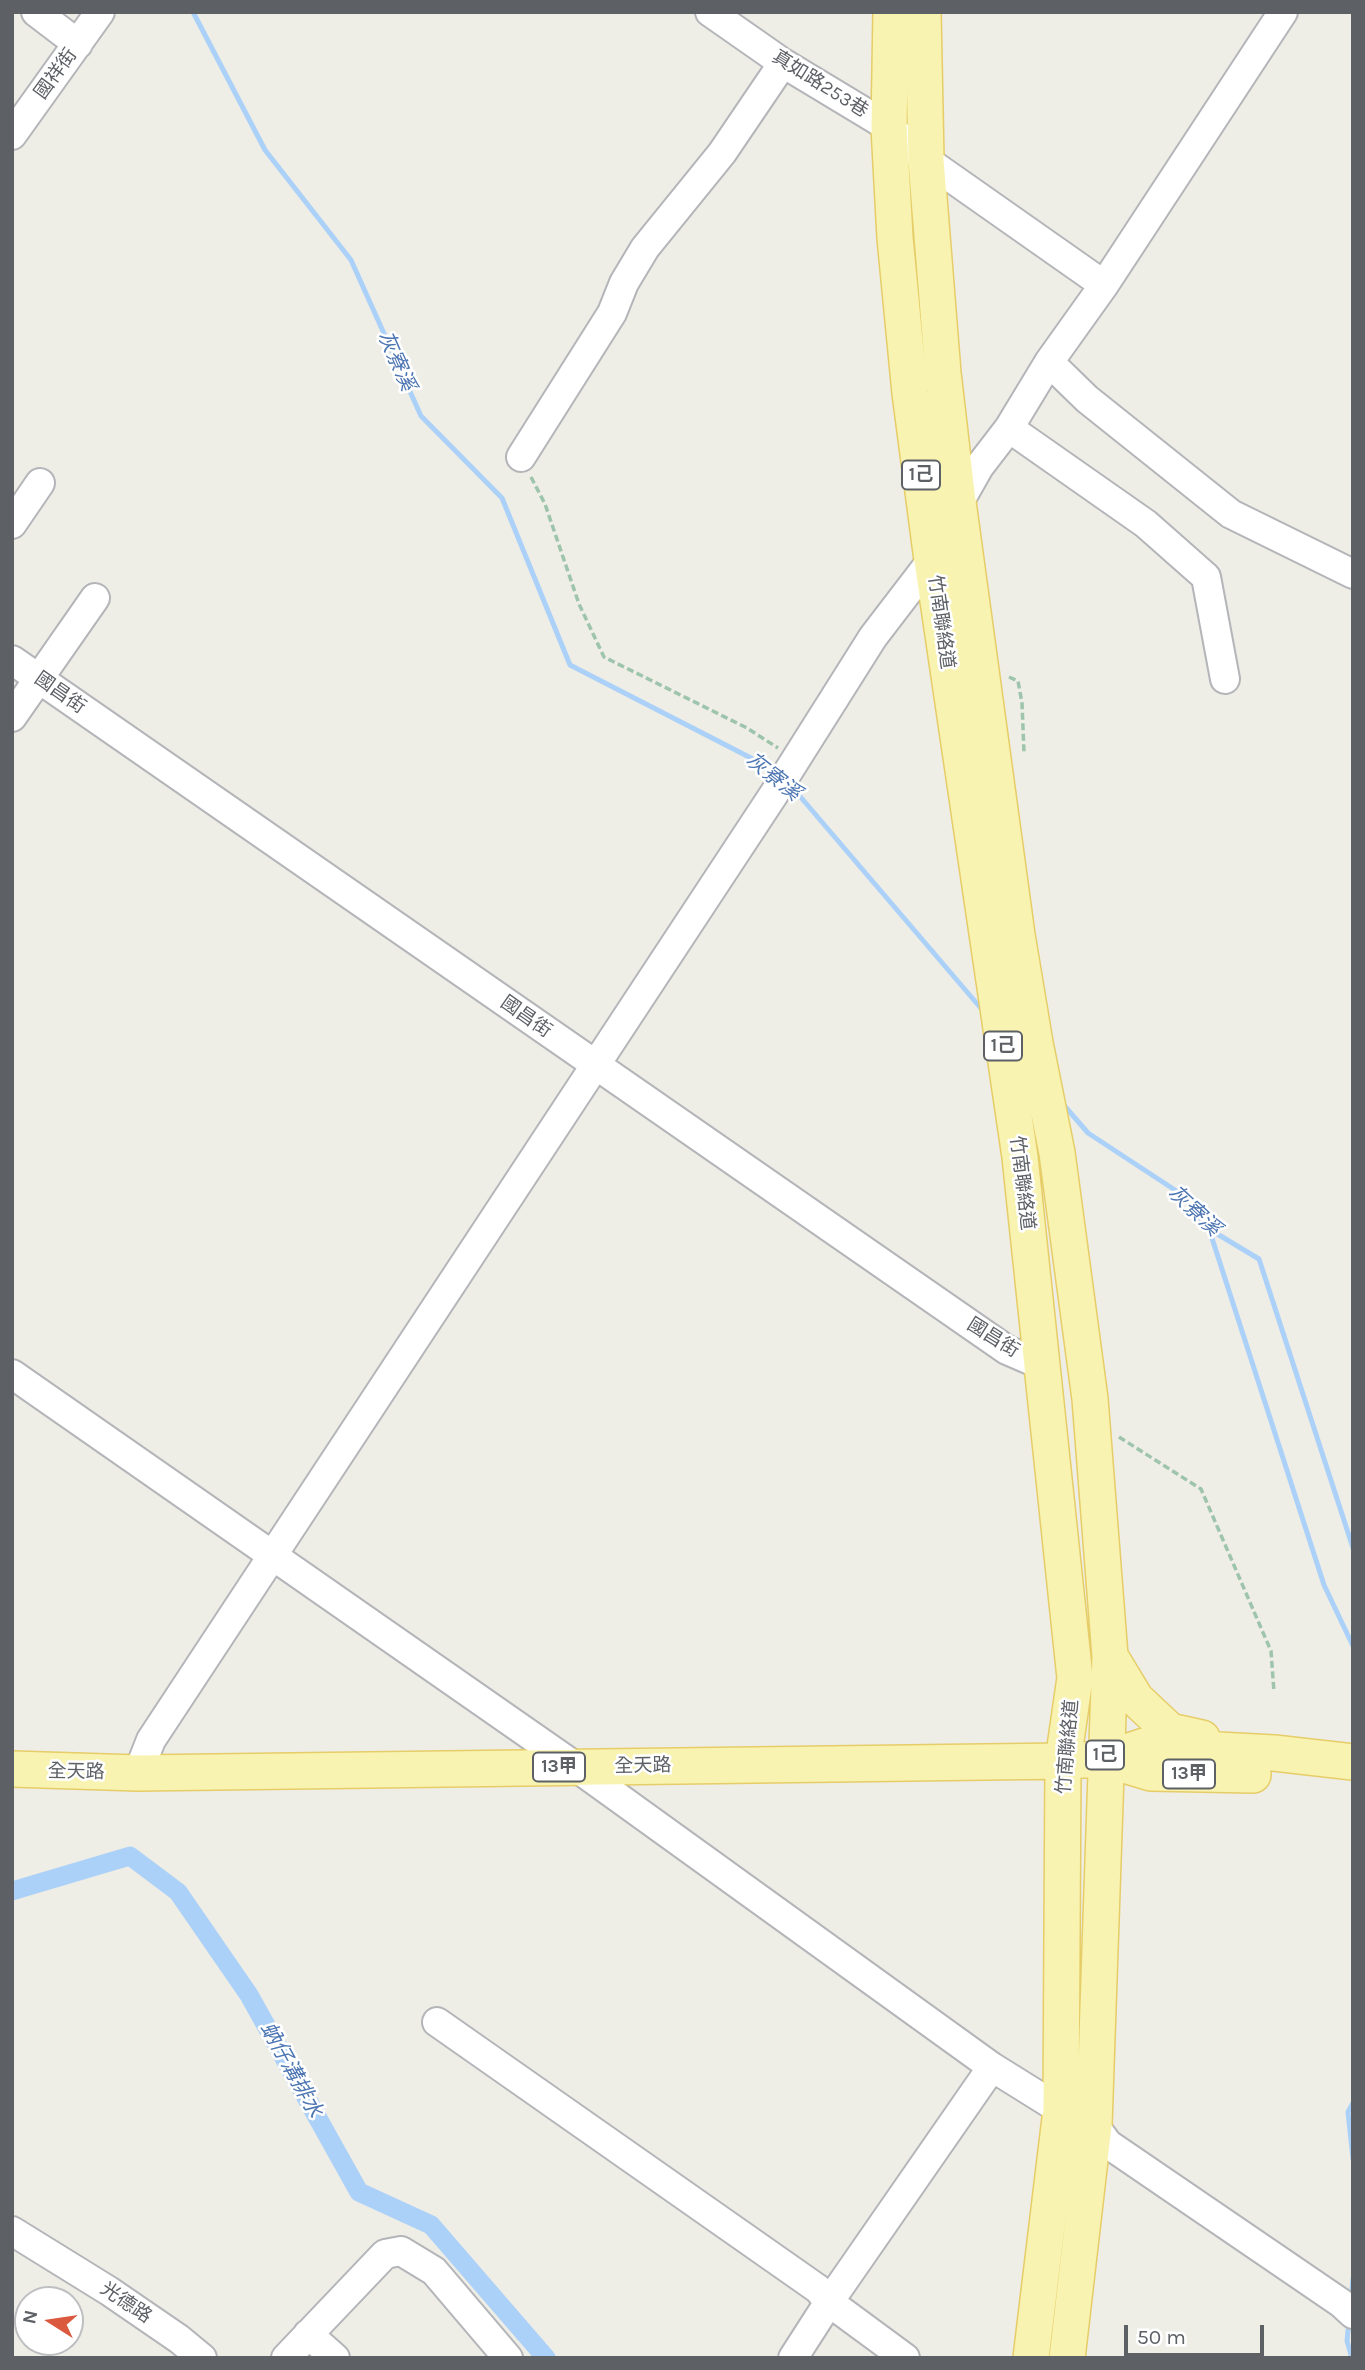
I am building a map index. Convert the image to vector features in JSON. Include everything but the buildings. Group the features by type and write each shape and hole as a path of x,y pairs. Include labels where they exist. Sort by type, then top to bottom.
{"main road":[{"name":"竹南聯絡道","path":"891,12 889,127 895,238 910,393 932,560 1002,935 1035,1042 1057,1153 1092,1423 1110,1656 1094,2125 1067,2358"},
{"name":"竹南聯絡道","path":"923,12 926,160 943,373 981,671 1020,1157 1075,1678 1063,1761 1061,2110 1031,2358"},
{"path":"1110,1656 1136,1699 1170,1731 1275,1764"},
{"name":"全天路","path":"12,1769 138,1773 1105,1759"},
{"name":"13甲","path":"1105,1759 1151,1773 1275,1764 1353,1762"},
{"name":"13甲","path":"1275,1764 1353,1784"}],"street":[{"path":"36,12 78,44"},
{"name":"國祥街","path":"12,135 100,12"},
{"name":"真如路253巷","path":"710,12 783,63 889,127 926,160 1104,285"},
{"path":"138,1773 151,1740 774,794 873,636 932,560 958,502 979,467 1009,428 1049,362 1104,285 1283,12"},
{"path":"521,457 612,313 624,283 645,248 722,153 783,63"},
{"path":"1049,362 1087,399 1231,514 1353,574"},
{"path":"1009,428 1146,524 1206,577 1225,679"},
{"path":"12,524 40,483"},
{"path":"12,717 95,598"},
{"name":"國昌街","path":"12,660 1007,1350 1044,1366"},
{"path":"12,1374 576,1767 992,2067 1061,2110 1094,2125 1108,2144 1348,2310"},
{"path":"437,2022 818,2289 829,2302 905,2358"},
{"path":"793,2358 992,2067"},
{"name":"光德路","path":"12,2231 109,2291 202,2358"},
{"path":"286,2358 385,2254 401,2250 434,2271 508,2358"},
{"path":"308,2334 335,2358"}],"path":[{"path":"521,457 545,504 579,604 604,657 747,728 795,759"},
{"path":"981,671 995,672 1018,681 1022,703 1024,753"},
{"path":"1092,1423 1202,1489 1271,1651 1274,1692"}],"waterway":[{"name":"灰寮溪","path":"193,12 265,150 351,260 421,416 502,498 570,665 751,758 774,775"},
{"name":"灰寮溪","path":"787,786 798,794 985,1013"},
{"name":"灰寮溪","path":"1062,1103 1088,1133 1181,1194 1209,1229 1259,1259 1353,1548"},
{"path":"1209,1229 1324,1585 1353,1646"},
{"name":"蚋仔溝排水","path":"12,1891 130,1856 178,1892 249,1995 359,2192 431,2225 546,2358"},
{"path":"1353,2103 1348,2112 1353,2159"},
{"path":"1351,2300 1353,2279"},
{"path":"1349,2320 1347,2341 1352,2358"}]}
